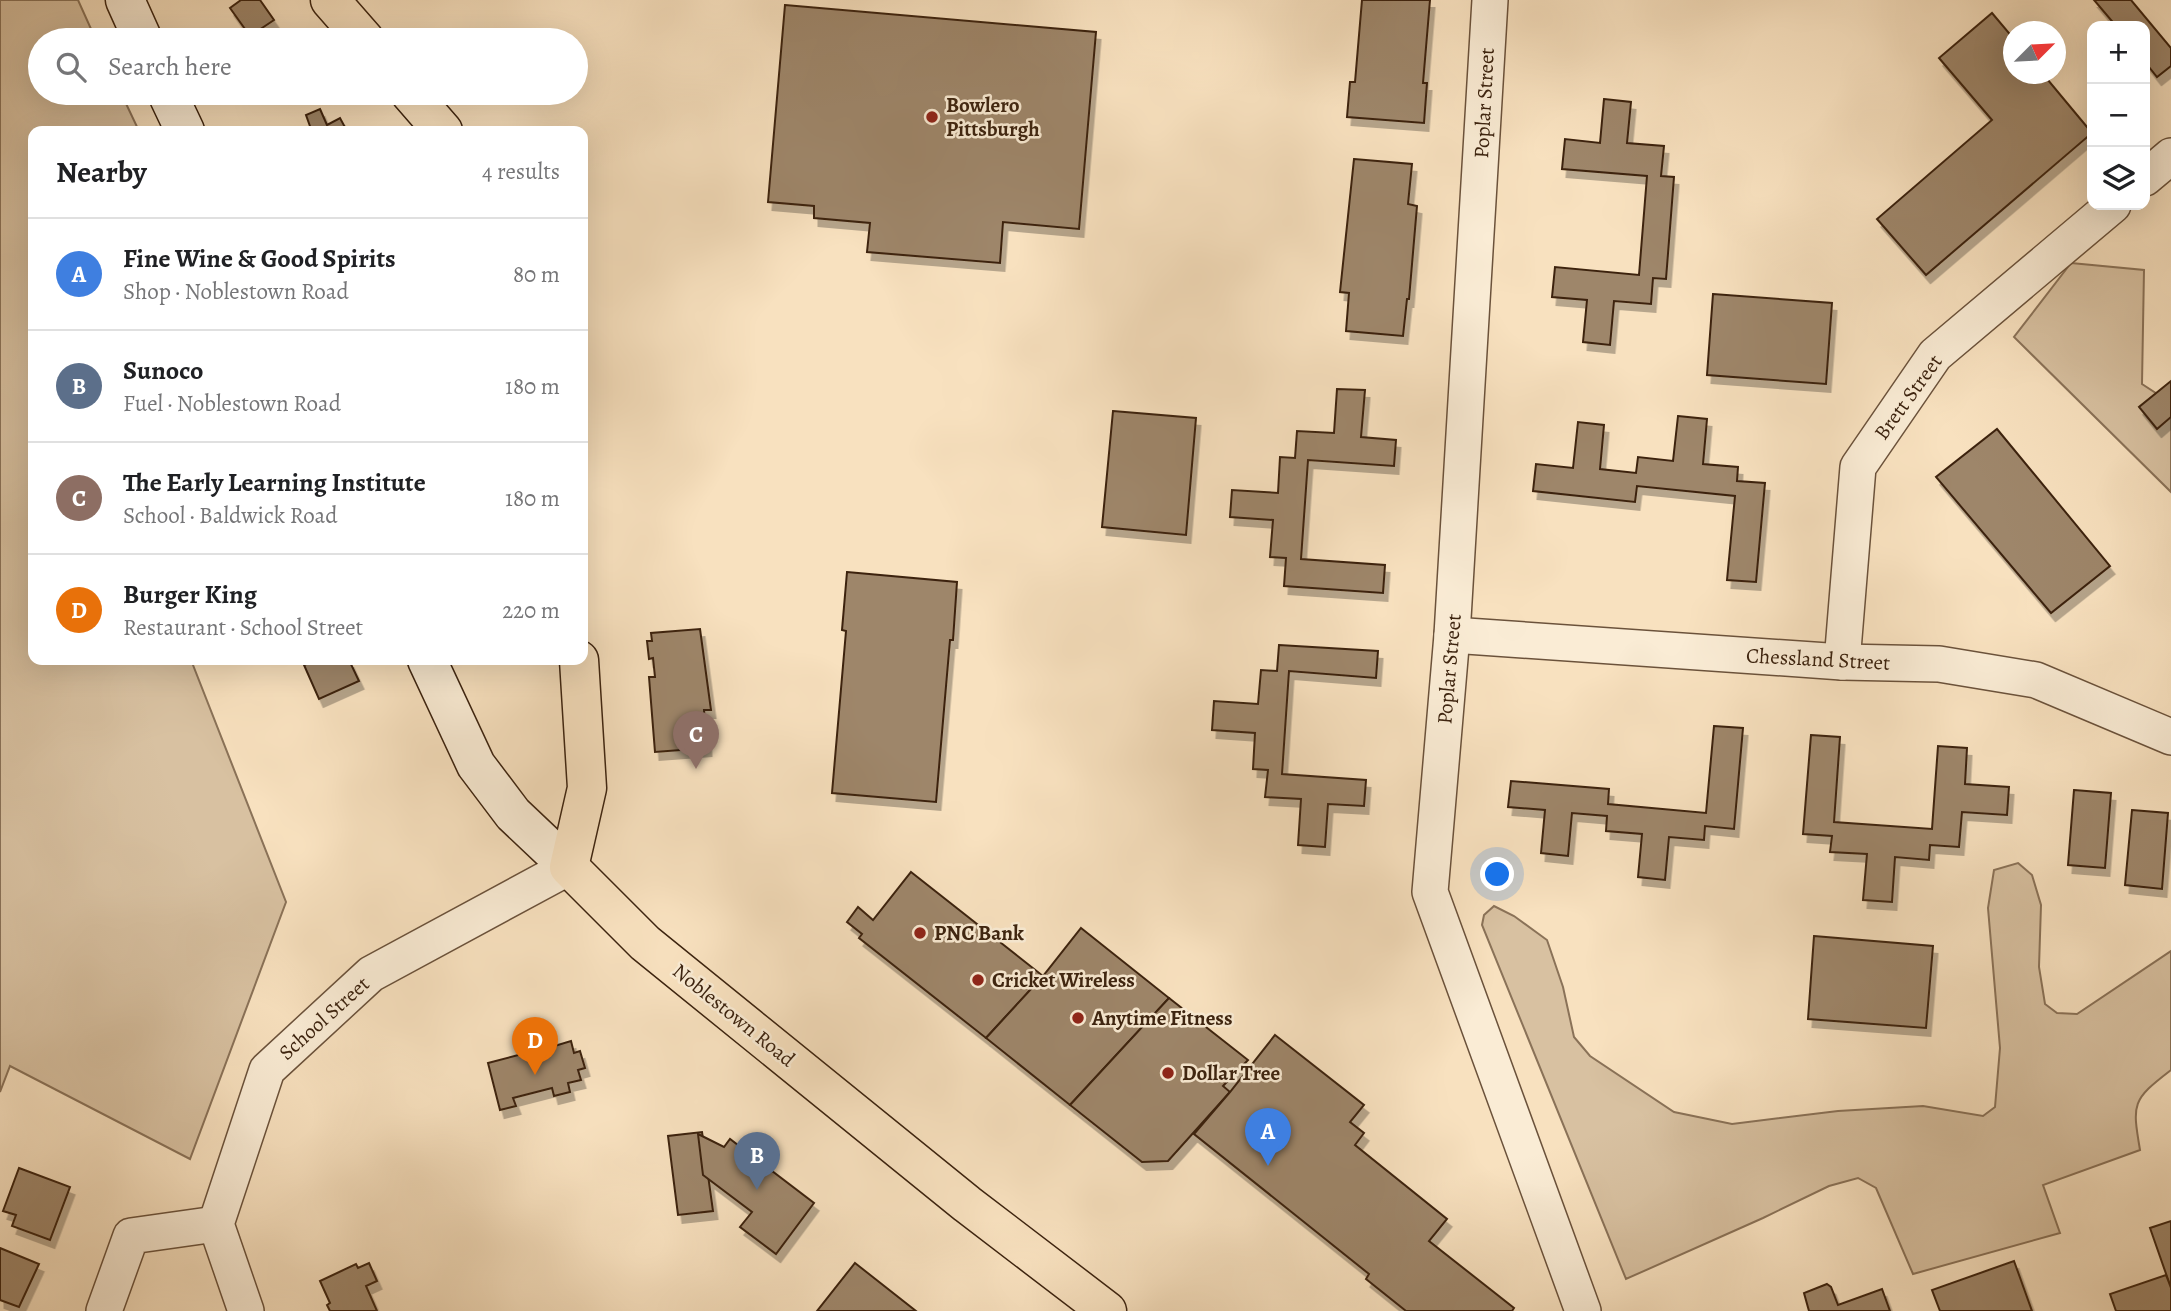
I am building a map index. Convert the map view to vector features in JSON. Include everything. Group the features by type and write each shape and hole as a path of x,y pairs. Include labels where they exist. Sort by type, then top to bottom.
{"main road":[{"path":"125,0 138,28"},
{"path":"330,0 354,28"},
{"path":"173,105 183,126"},
{"path":"420,105 439,126"},
{"name":"Noblestown Road","path":"430,665 476,765 513,814 646,943 967,1203 1107,1311"},
{"path":"569,867 587,788 579,665"}],"street":[{"name":"Poplar Street","path":"1490,0 1452,635 1430,892 1583,1311"},
{"path":"2150,174 2171,156"},
{"name":"Brett Street","path":"1842,662 1858,467 1935,355 2107,210"},
{"name":"Chessland Street","path":"1452,635 1842,662 1939,664 2036,680 2171,737"},
{"name":"School Street","path":"216,1224 267,1070 371,974 569,867"},
{"path":"104,1311 131,1236 216,1224 246,1311"}],"shaded area":[{"path":"0,0 78,0 91,28 28,28 28,105 127,105 137,126 28,126 28,665 193,665 286,902 190,1159 10,1066 0,1092"},
{"path":"2071,263 2144,270 2142,384 2171,403 2171,492 2014,337"},
{"path":"2018,863 2032,875 2041,905 2039,967 2045,1004 2057,1013 2077,1014 2171,951 2171,1070 2142,1096 2138,1104 2136,1122 2140,1150 2043,1185 2060,1233 1913,1274 1876,1188 1858,1178 1829,1186 1626,1279 1482,925 1484,915 1494,906 1514,916 1547,940 1563,987 1574,1037 1590,1056 1674,1112 1732,1124 1838,1111 1923,1106 1983,1116 1995,1107 2000,1048 1988,908 1994,870"}],"building":[{"path":"241,0 260,0 274,20 262,28 244,28 230,8"},
{"path":"1362,0 1430,0 1423,83 1427,83 1424,123 1347,117 1350,82 1355,82"},
{"path":"2094,0 2131,0 2148,21 2112,21"},
{"name":"Bowlero Pittsburgh","path":"785,5 1096,32 1079,229 1003,222 1000,263 867,252 870,223 814,218 814,206 768,202"},
{"path":"1992,13 2003,26 2003,84 2051,84 2087,127 2087,137 1926,275 1877,219 1992,120 1939,58"},
{"path":"2150,23 2171,48 2171,66 2157,77 2150,68"},
{"path":"1604,99 1631,102 1627,143 1664,146 1661,176 1674,177 1666,279 1653,278 1651,304 1614,301 1610,345 1583,342 1587,300 1552,297 1555,267 1639,275 1647,176 1562,169 1565,139 1600,143"},
{"path":"320,109 327,125 340,118 344,126 310,126 306,115"},
{"path":"1354,159 1412,164 1408,204 1417,206 1403,336 1346,331 1349,293 1340,292"},
{"path":"1713,294 1832,303 1826,384 1707,375"},
{"path":"2171,381 2171,417 2157,429 2139,407"},
{"path":"1337,389 1365,390 1361,437 1396,440 1394,466 1308,460 1301,559 1385,565 1383,593 1284,586 1286,558 1270,557 1273,520 1230,517 1232,490 1278,493 1280,457 1295,458 1297,431 1334,433"},
{"path":"1113,411 1196,418 1186,535 1102,527"},
{"path":"1678,416 1707,419 1703,464 1738,467 1737,481 1765,483 1756,582 1727,580 1735,496 1637,486 1635,502 1533,491 1536,464 1573,468 1578,422 1604,425 1600,469 1636,473 1638,457 1673,461"},
{"path":"1997,429 2110,566 2051,613 1936,477"},
{"path":"847,572 957,582 936,802 832,793 846,631 842,630"},
{"path":"700,629 711,710 704,710 707,748 655,752 649,677 655,677 653,658 649,659 647,641 652,641 651,633"},
{"path":"1279,645 1378,651 1376,678 1289,671 1282,774 1366,780 1364,806 1328,804 1325,847 1298,845 1301,799 1265,797 1268,770 1253,769 1255,733 1212,730 1214,701 1258,704 1261,670 1277,671"},
{"path":"304,665 351,665 359,681 319,699"},
{"path":"1714,726 1743,728 1734,829 1705,826 1704,840 1669,837 1665,880 1638,877 1642,834 1606,831 1607,816 1572,813 1568,856 1541,853 1545,810 1508,807 1511,781 1609,789 1608,804 1706,813"},
{"path":"1811,735 1840,737 1834,822 1932,829 1938,746 1967,748 1965,784 2009,787 2007,815 1962,812 1959,847 1930,845 1929,860 1895,857 1892,902 1863,900 1867,854 1830,852 1832,836 1803,834"},
{"path":"2074,790 2111,793 2105,868 2068,865"},
{"path":"2132,810 2168,813 2162,889 2125,885"},
{"path":"911,872 1043,976 986,1038 859,938 862,934 847,922 858,907 873,920"},
{"name":"Anytime Fitness","path":"1081,928 1169,998 1070,1105 986,1038 1043,976"},
{"path":"1814,936 1933,946 1926,1028 1808,1019"},
{"name":"Dollar Tree","path":"1169,998 1248,1060 1223,1086 1230,1092 1168,1161 1142,1162 1070,1105"},
{"path":"1275,1035 1364,1105 1350,1122 1364,1133 1355,1145 1447,1219 1429,1241 1514,1308 1512,1311 1406,1311 1366,1279 1369,1274 1194,1134"},
{"path":"546,1041 548,1048 571,1041 574,1053 580,1051 585,1068 578,1070 581,1080 568,1083 570,1092 554,1096 552,1088 513,1098 516,1106 500,1110 488,1063 530,1052 528,1045"},
{"path":"702,1132 713,1211 678,1215 668,1136"},
{"path":"698,1134 724,1147 730,1139 814,1203 776,1254 740,1227 752,1212 703,1175"},
{"path":"19,1168 70,1187 50,1240 12,1226 16,1215 3,1211"},
{"path":"2171,1221 2171,1288 2150,1228"},
{"path":"0,1248 39,1264 19,1307 0,1300"},
{"path":"2014,1261 2032,1311 1940,1311 1932,1290"},
{"path":"369,1263 377,1281 366,1286 377,1311 330,1311 327,1305 330,1303 320,1281 356,1264 358,1268"},
{"path":"855,1263 916,1311 817,1311"},
{"path":"2166,1275 2171,1288 2171,1311 2116,1311 2110,1294"},
{"path":"1827,1284 1831,1287 1838,1305 1882,1289 1890,1311 1809,1311 1804,1293"}],"place":[{"name":"Bowlero Pittsburgh","path":"932,117"},
{"name":"The Early Learning Institute","path":"696,769"},
{"name":"PNC Bank","path":"920,933"},
{"name":"Cricket Wireless","path":"978,980"},
{"name":"Anytime Fitness","path":"1078,1018"},
{"name":"Dollar Tree","path":"1168,1073"},
{"name":"Burger King","path":"535,1075"},
{"name":"Fine Wine & Good Spirits","path":"1268,1166"},
{"name":"Sunoco","path":"757,1190"}]}
